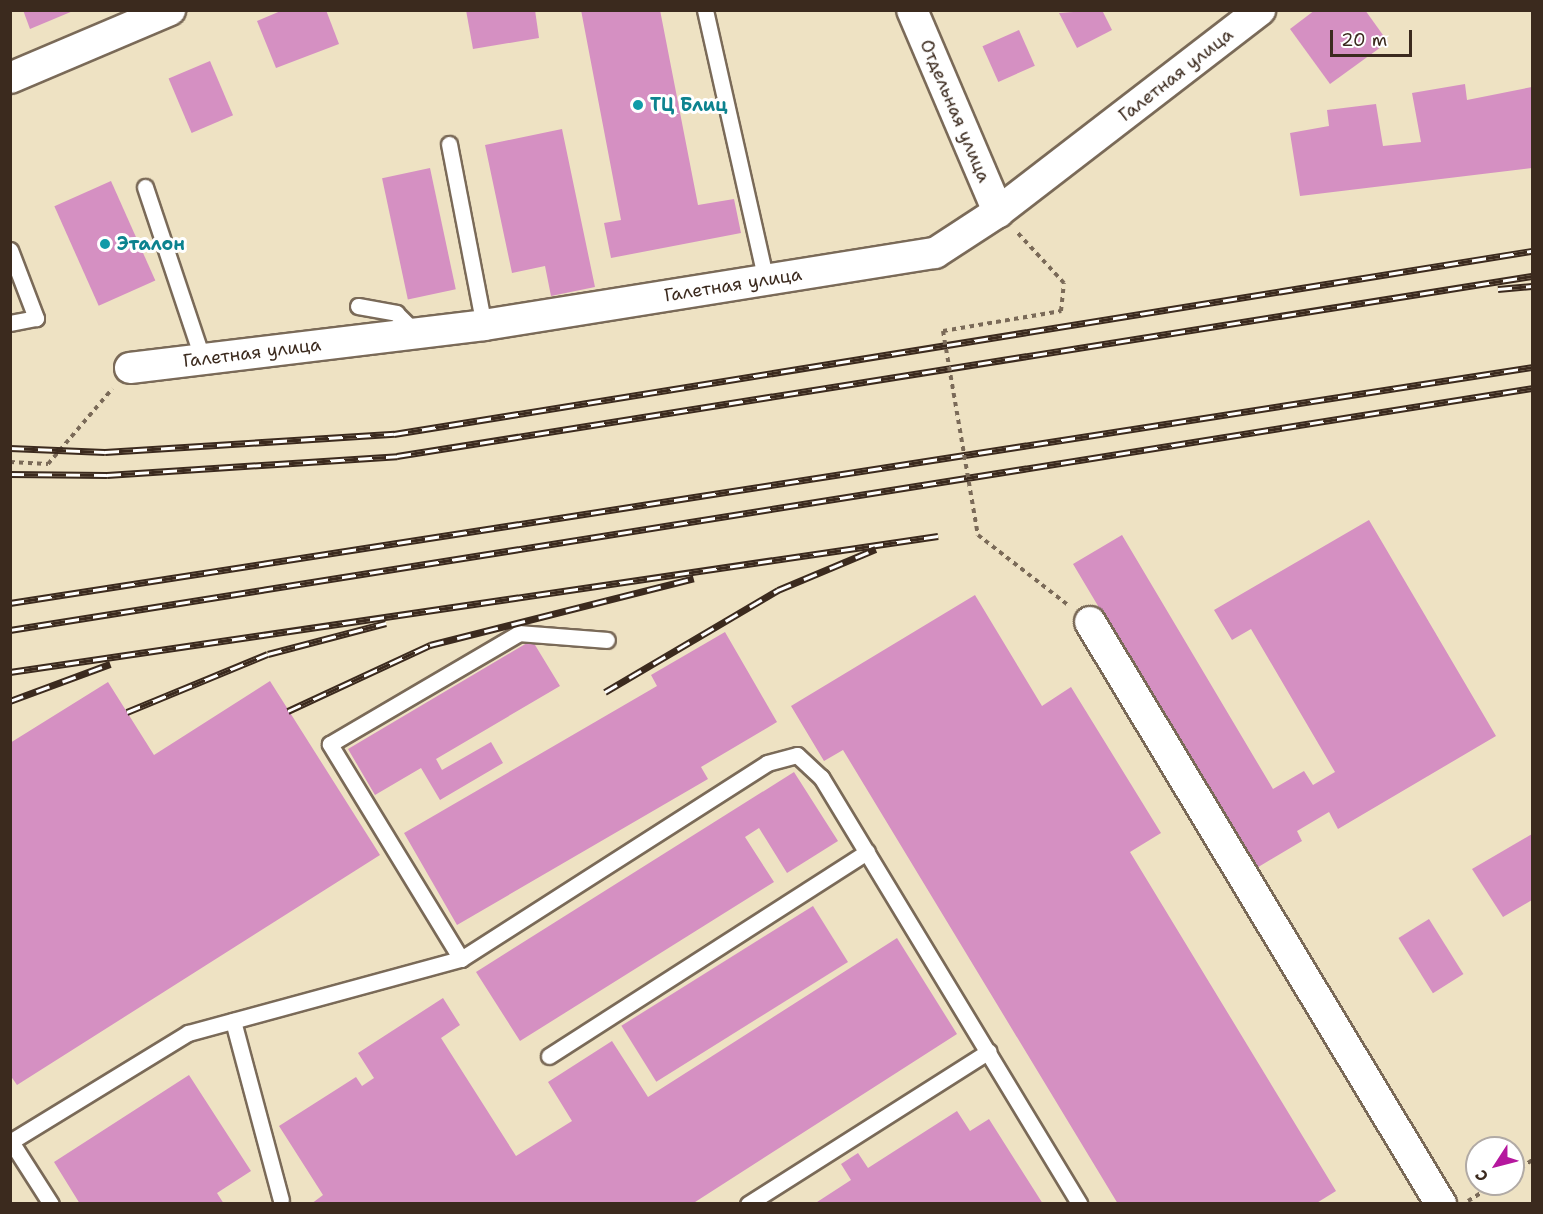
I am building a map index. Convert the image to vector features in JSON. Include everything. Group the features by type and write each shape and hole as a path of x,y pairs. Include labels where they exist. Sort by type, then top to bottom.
{"street":[{"path":"10,78 170,10"},
{"name":"Отдельная улица","path":"912,10 998,212"},
{"name":"Галетная улица","path":"130,368 484,325 935,252 998,212 1260,10"},
{"path":"1090,622 1441,1203"}],"lane":[{"path":"705,10 766,280"},
{"path":"449,144 484,325"},
{"path":"145,186 203,360"},
{"path":"10,250 36,318 10,323"},
{"path":"358,306 396,313 416,333"},
{"path":"461,959 330,744 519,633 608,640"},
{"path":"51,1203 11,1142 188,1033 461,959 767,763 797,755 821,777 1080,1203"},
{"path":"549,1056 867,852"},
{"path":"233,1021 281,1200"},
{"path":"748,1203 989,1052"}],"path":[{"path":"998,212 1064,283 1061,311 944,331 978,535 1090,622"},
{"path":"10,462 48,464 130,368"}],"building":[{"path":"23,10 73,10 73,11 30,29"},
{"path":"283,10 326,10 339,44 276,68 257,21"},
{"path":"466,10 535,10 539,38 473,49"},
{"name":"ТЦ Блиц","path":"581,10 660,10 698,205 734,199 741,233 611,258 604,223 621,220"},
{"path":"1102,10 1112,30 1077,48 1059,13"},
{"path":"1315,10 1365,10 1388,42 1330,84 1290,29"},
{"path":"1019,30 1035,66 998,82 982,46"},
{"path":"210,61 233,115 192,133 169,79"},
{"path":"1465,84 1467,100 1532,87 1532,168 1300,196 1290,133 1329,126 1327,110 1376,104 1383,146 1421,142 1412,93"},
{"path":"562,129 595,287 551,296 545,266 512,273 485,145"},
{"path":"430,168 456,289 408,299 382,178"},
{"name":"Эталон","path":"111,181 155,281 99,306 54,206"},
{"path":"1369,520 1496,736 1338,829 1329,812 1297,831 1302,841 1255,869 1073,564 1122,535 1273,789 1304,771 1313,785 1335,772 1251,629 1232,640 1214,610"},
{"path":"975,595 1042,706 1071,687 1161,833 1130,852 1336,1191 1315,1204 1118,1204 843,750 824,761 791,706"},
{"path":"725,632 777,722 701,767 708,779 457,925 404,833 657,686 651,675"},
{"path":"532,640 560,686 436,759 442,770 491,742 503,763 440,800 421,768 375,795 348,749"},
{"path":"270,681 380,855 17,1085 10,1075 10,743 108,682 154,755"},
{"path":"794,772 838,841 787,873 759,828 745,837 774,882 520,1041 476,972"},
{"path":"1532,834 1532,900 1503,917 1472,869"},
{"path":"813,906 848,962 656,1082 621,1026"},
{"path":"1429,919 1463,974 1433,993 1398,938"},
{"path":"897,938 957,1034 692,1204 311,1204 323,1195 279,1126 356,1077 362,1086 374,1078 358,1053 443,998 460,1025 441,1038 516,1156 572,1121 548,1082 612,1041 648,1097"},
{"path":"189,1075 251,1171 217,1193 224,1204 80,1204 54,1162"},
{"path":"957,1111 970,1131 989,1119 1043,1204 814,1204 851,1180 841,1164 858,1153 868,1168"}],"railway":[{"path":"10,448 105,452 394,434 1532,251"},
{"path":"10,474 107,475 397,456 1532,276"},
{"path":"1498,289 1532,286"},
{"path":"10,603 1532,367"},
{"path":"10,630 1532,388"},
{"path":"10,672 938,536"},
{"path":"605,692 778,590 876,549"},
{"path":"288,711 430,645 694,578"},
{"path":"127,712 268,654 386,623"},
{"path":"10,701 110,664"}],"place":[{"name":"ТЦ Блиц","path":"638,105"},
{"name":"Эталон","path":"105,244"}]}
